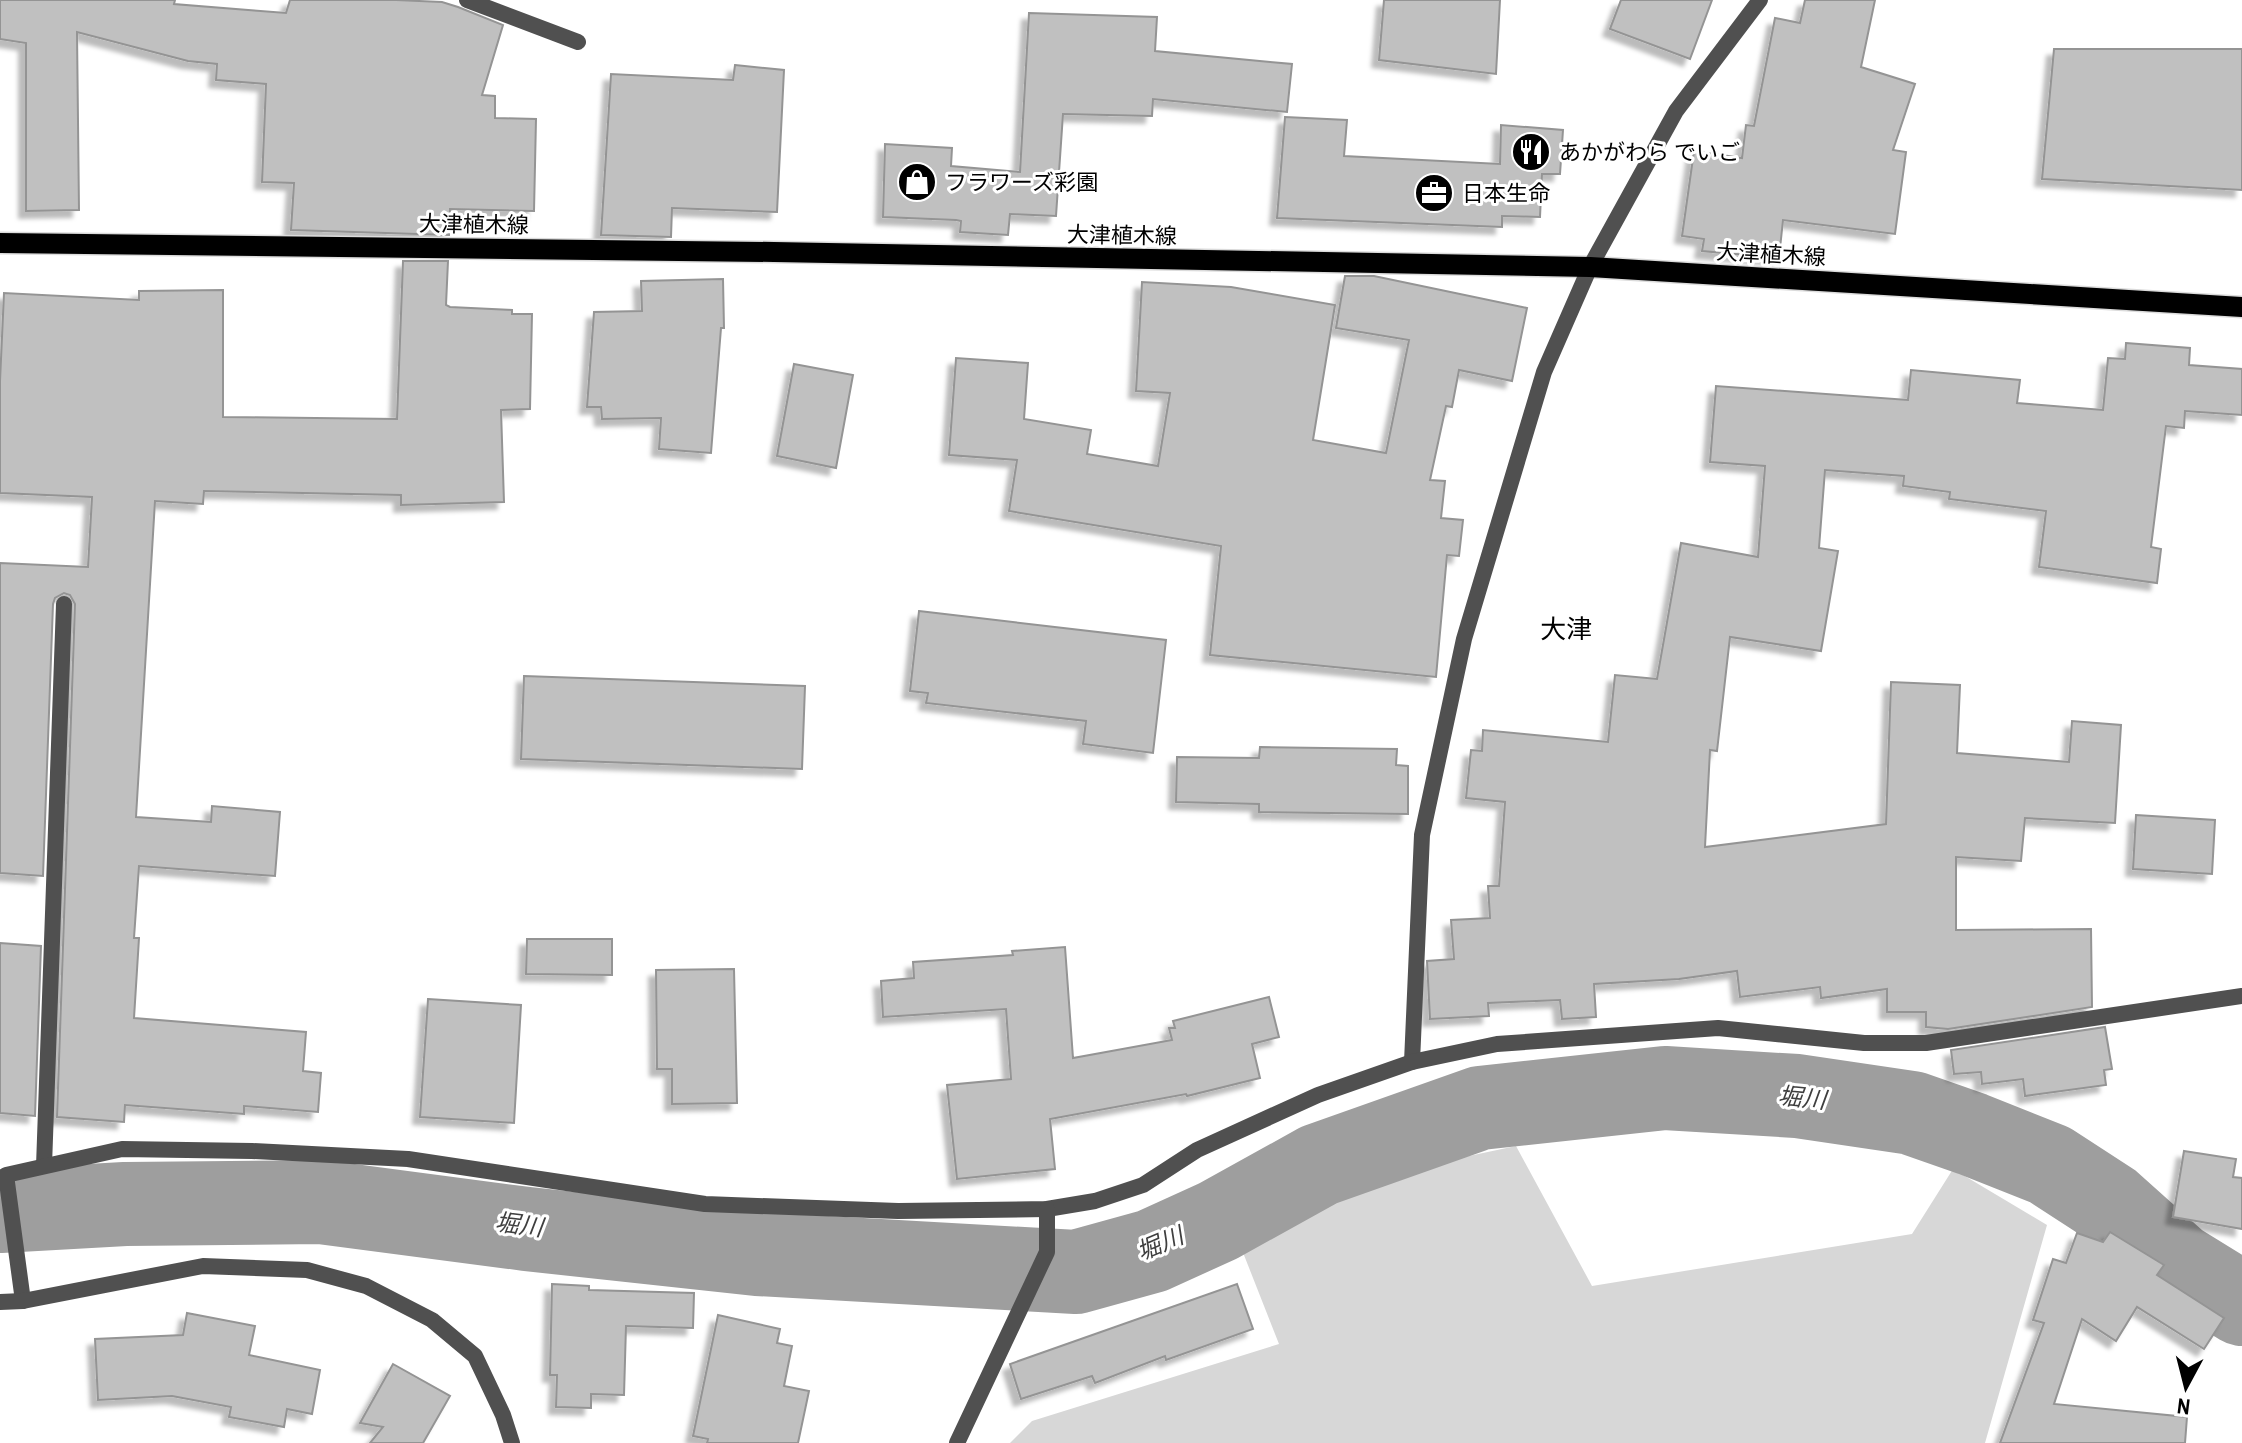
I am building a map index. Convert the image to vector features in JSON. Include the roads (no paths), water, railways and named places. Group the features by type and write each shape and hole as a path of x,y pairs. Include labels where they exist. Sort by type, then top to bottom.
{"main road":[{"name":"大津植木線","path":"0,243 1590,267 2242,307"}],"street":[{"path":"467,0 578,42"},
{"path":"1412,1062 1422,835 1482,572 1544,372 1590,267 1676,111 1760,0"},
{"path":"44,1166 64,604"},
{"path":"23,1301 3,1175 122,1149 252,1151 408,1159 705,1204 898,1211 1047,1209 1095,1201 1143,1185 1197,1150 1318,1095 1412,1062 1497,1044 1718,1028 1864,1043 1926,1043 2242,996"},
{"path":"957,1443 1047,1252 1047,1209"},
{"path":"0,1302 23,1301 203,1266 286,1267 366,1286 432,1320 475,1356 503,1415 512,1443"}],"waterway":[{"name":"堀川","path":"0,1211 125,1204 321,1202 527,1229 757,1254 1076,1272 1152,1251 1218,1221 1319,1165 1480,1108 1665,1088 1797,1096 1912,1113 1972,1134 2050,1165 2110,1204 2177,1264 2242,1304"}],"place":[{"name":"あかがわら でいご","path":"1531,152"},
{"name":"フラワーズ彩園","path":"917,182"},
{"name":"日本生命","path":"1434,193"}],"district":[{"name":"大津","path":"1566,629"}]}
